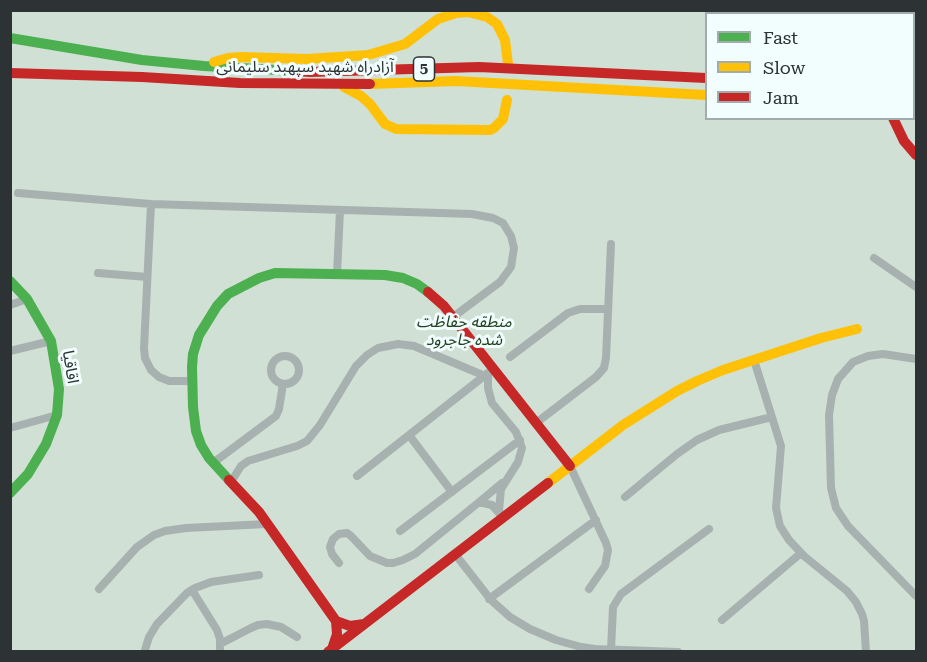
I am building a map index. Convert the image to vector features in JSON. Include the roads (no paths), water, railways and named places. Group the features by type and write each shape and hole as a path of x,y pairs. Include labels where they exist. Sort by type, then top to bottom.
{"main road":[{"path":"204,66 242,57 307,59 368,55 405,44 438,19 462,12 482,15 493,21 501,30 505,40 508,64"},
{"name":"آزادراه شهید سپهبد سلیمانی","path":"10,38 142,60 204,66 310,72 479,67 705,78"},
{"name":"آزادراه شهید سپهبد سلیمانی","path":"10,73 336,85 456,81 705,95"},
{"path":"336,85 361,96 385,124 396,129 490,130 503,119 507,100"},
{"path":"894,120 904,141 916,155"},
{"path":"330,650 337,634 336,621 255,507 213,463 205,452 196,431 192,407 193,354 199,335 212,311 228,294 249,282 275,273 385,275 403,278 417,284 430,292 453,317 489,372 536,423 570,466"},
{"name":"اقاقیا","path":"10,280 27,299 51,341 59,390 57,415 46,444 28,474 10,493"},
{"path":"330,650 501,516 623,425 677,391 697,381 754,360 857,329"},
{"path":"336,621 350,626 364,624"}],"street":[{"path":"18,193 151,204 472,214 486,216 503,223 511,236 514,248 513,261 508,272 500,282 453,317"},
{"path":"151,204 144,348 147,363 155,374 164,380 192,381"},
{"path":"337,274 340,210"},
{"path":"536,423 604,369 611,244"},
{"path":"873,258 916,287"},
{"path":"98,273 147,277"},
{"path":"10,305 27,299"},
{"path":"510,357 568,313 580,309 608,309"},
{"path":"10,351 51,341"},
{"path":"231,482 241,466 248,461 307,441 316,432 356,366 378,348 398,344 414,346 489,372"},
{"path":"916,359 882,354 853,362 838,379 832,395 830,415 831,488 836,508 848,525 916,596"},
{"path":"754,360 781,446 776,508 778,520 783,532 801,554 847,591 856,602 864,621 866,651"},
{"path":"357,476 489,372"},
{"path":"489,372 488,388 492,403 513,426 522,448 520,458 500,494 501,516"},
{"path":"213,463 273,420 279,409 283,384"},
{"path":"10,428 57,415"},
{"path":"624,497 697,440 719,430 772,417"},
{"path":"409,435 452,492"},
{"path":"400,531 520,440"},
{"path":"570,466 608,550 602,572 589,589"},
{"path":"339,563 330,547 333,539 339,534 347,533 370,556 387,563 403,560 415,554 508,478"},
{"path":"478,503 492,505 501,516"},
{"path":"489,599 596,520"},
{"path":"99,589 137,547 154,535 186,528 267,524"},
{"path":"610,650 613,607 621,594 709,529"},
{"path":"455,554 489,599 510,617 530,629 581,647 610,650 678,651"},
{"path":"722,620 801,554"},
{"path":"145,650 149,637 158,624 192,590 211,582 259,575"},
{"path":"192,590 217,630 220,648 258,625 281,627 297,638"}],"park label":[{"name":"منطقه حفاظت شده جاجرود","path":"464,331"}]}
